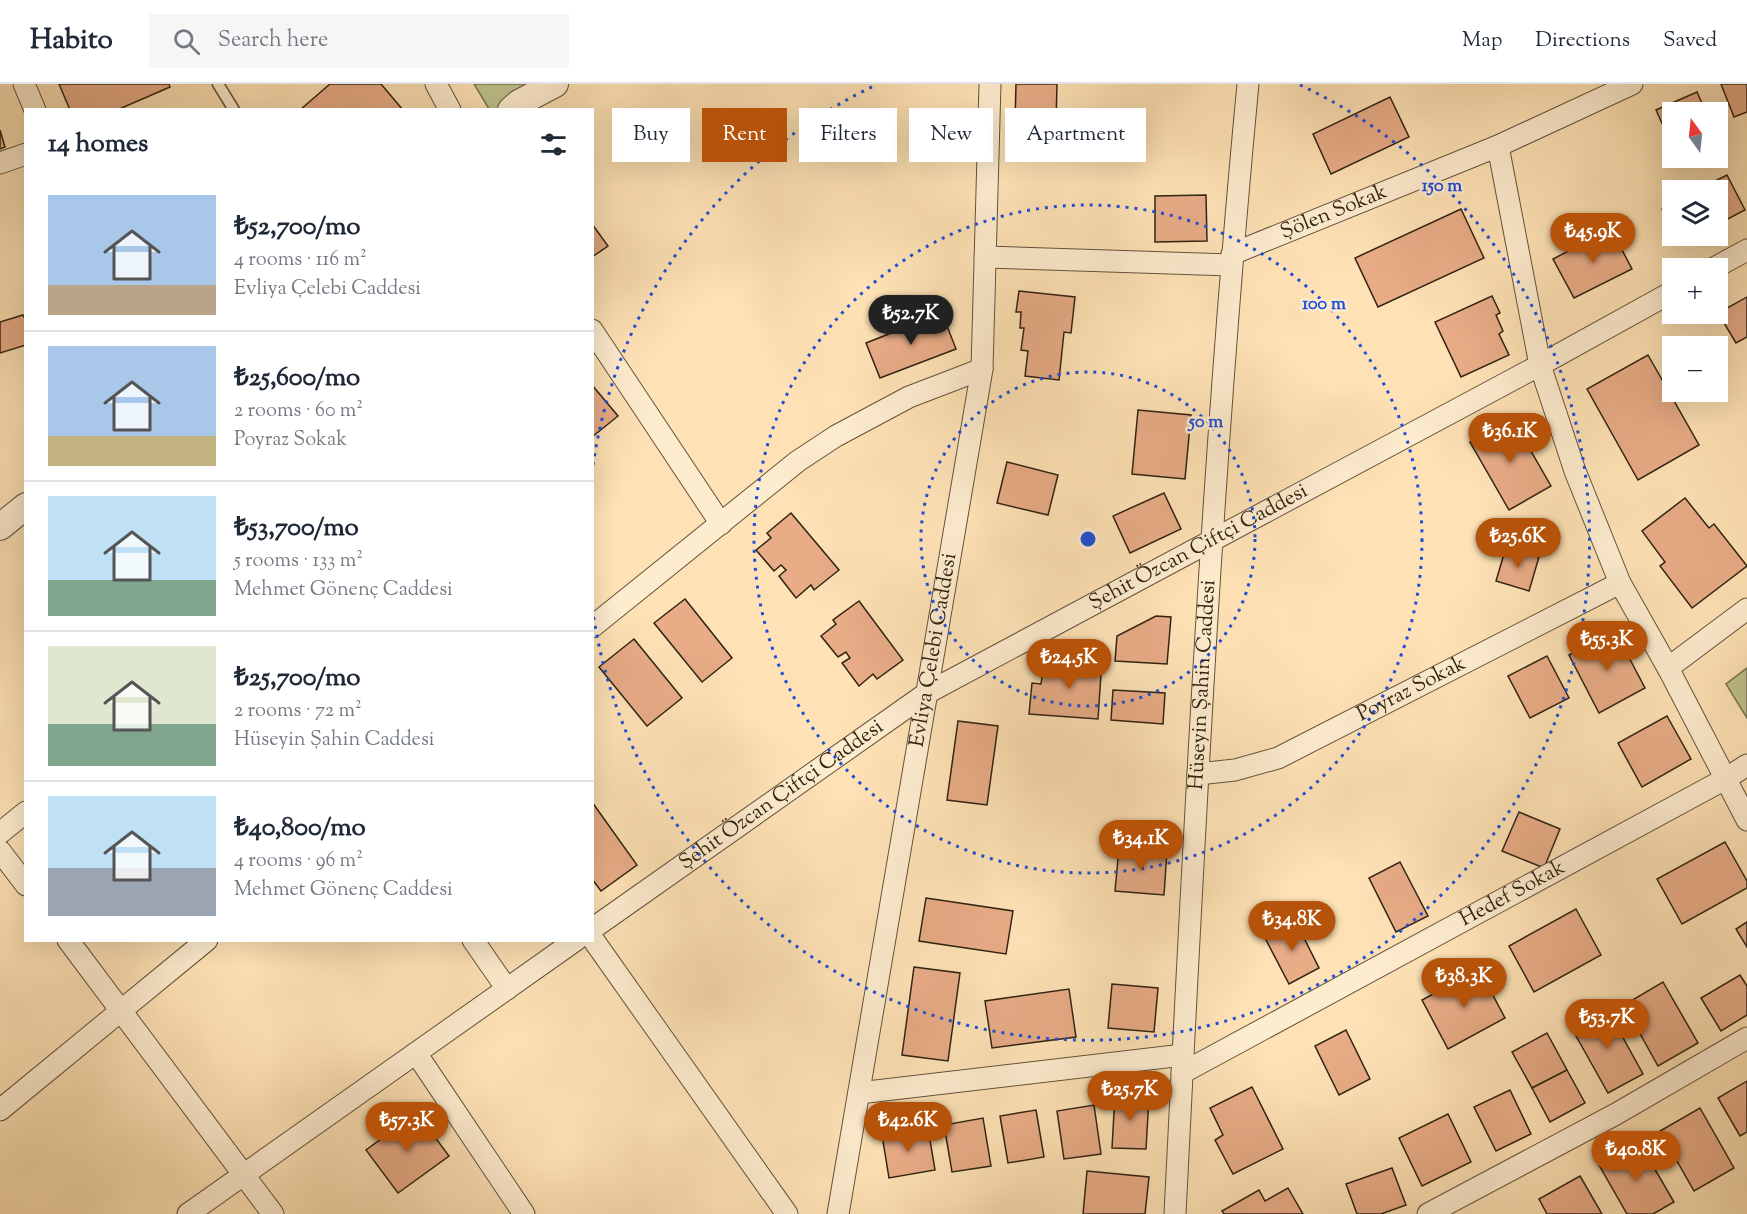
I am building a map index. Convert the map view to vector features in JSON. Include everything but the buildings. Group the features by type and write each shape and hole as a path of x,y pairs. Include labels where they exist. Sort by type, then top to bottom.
{"street":[{"path":"24,84 34,108"},
{"path":"436,84 449,108"},
{"path":"513,108 555,84"},
{"name":"Evliya Çelebi Caddesi","path":"838,1214 981,369 990,84"},
{"name":"Hüseyin Şahin Caddesi","path":"1175,1214 1198,774 1231,259 1248,84"},
{"name":"Şölen Sokak","path":"1231,259 1498,146 1632,84"},
{"path":"1498,146 1540,365 1575,471 1620,583 1727,778 1747,820"},
{"path":"0,163 24,155"},
{"path":"1728,260 1747,250"},
{"path":"985,257 1231,259"},
{"name":"Şehit Özcan Çiftçi Caddesi","path":"594,927 927,693 1662,298"},
{"path":"594,333 721,524"},
{"path":"594,625 798,461 836,436 909,397 981,369"},
{"path":"0,527 24,508"},
{"name":"Poyraz Sokak","path":"1198,774 1235,771 1278,758 1620,583"},
{"path":"1668,668 1747,609"},
{"name":"Hedef Sokak","path":"859,1093 1183,1064 1727,778 1747,765"},
{"path":"0,833 24,814"},
{"path":"0,851 24,882"},
{"path":"594,941 787,1214"},
{"path":"69,942 273,1214"},
{"path":"0,1110 205,942"},
{"path":"474,942 507,989"},
{"path":"188,1214 573,942"},
{"path":"1428,1214 1616,1114 1747,1038"},
{"path":"416,1053 524,1214"}],"lane":[{"path":"218,84 233,108"}],"green space":[{"path":"474,84 554,84 515,108 488,108"},
{"path":"1747,668 1747,718 1726,684"}]}
